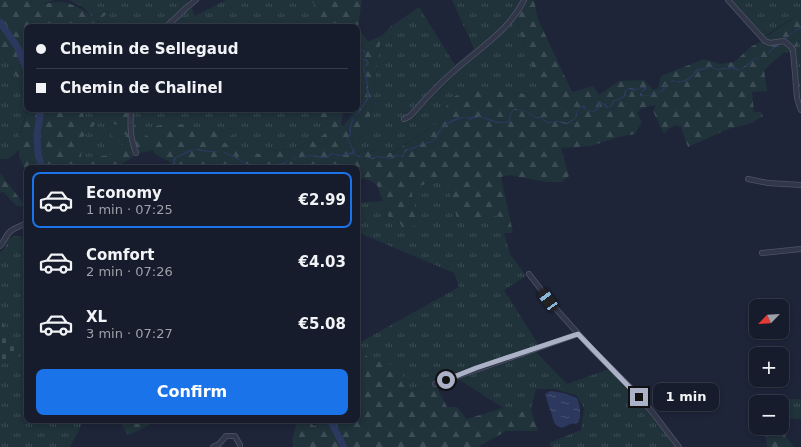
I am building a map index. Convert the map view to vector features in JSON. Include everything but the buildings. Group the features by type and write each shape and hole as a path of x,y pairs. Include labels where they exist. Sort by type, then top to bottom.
{"street":[{"path":"169,24 196,0"},
{"path":"404,119 410,116 453,71 500,33 515,15 524,0"},
{"path":"728,0 765,41 770,43 782,41 793,50 797,98 801,110"},
{"path":"131,112 130,127 136,153"},
{"path":"748,179 768,183 801,185"},
{"path":"0,246 5,237 12,230 24,224"},
{"path":"762,253 801,249"},
{"path":"529,274 552,305 634,391 679,447"},
{"path":"435,384 578,334"},
{"path":"213,447 219,444 226,436 235,436 240,447"}],"green space":[{"path":"0,0 31,0 34,6 58,2 71,4 91,16 110,11 94,24 24,24 24,97 19,81 0,49"},
{"path":"31,0 55,0 34,6"},
{"path":"69,0 188,0 195,16 226,0 306,0 316,4 315,24 95,24 109,11 91,16 83,7"},
{"path":"306,0 362,0 358,24 315,24 316,4"},
{"path":"452,0 524,0 515,15 541,93 512,94 486,89 449,99 441,121 391,153 368,151 354,154 351,147 367,133 374,96 378,51 383,35 390,27 419,7 455,65 474,49"},
{"path":"524,0 534,0 538,19 572,92 593,86 599,95 619,81 644,80 653,90 658,88 661,76 704,59 720,64 734,62 752,46 763,41 764,38 801,13 801,39 797,42 799,50 795,53 784,52 764,70 767,91 752,92 754,112 761,112 763,116 749,124 728,129 688,147 681,127 676,125 668,129 664,134 653,111 656,105 642,108 637,113 642,122 635,134 619,137 591,146 561,148 569,176 562,182 546,182 509,175 501,177 513,233 504,233 500,218 497,215 463,220 457,218 446,179 411,188 417,226 403,228 399,222 389,218 377,185 365,178 360,179 360,165 173,165 155,154 153,150 137,154 120,165 24,165 24,167 19,157 19,136 27,112 83,112 84,122 97,122 83,137 81,158 111,155 125,143 126,134 115,138 107,132 122,126 106,122 110,114 107,112 133,112 136,128 150,138 157,132 155,126 173,123 177,125 187,123 198,132 212,128 216,132 232,128 236,132 221,141 248,153 262,154 269,151 292,149 322,136 330,128 314,112 343,112 341,124 343,126 354,112 360,112 360,30 368,42 383,35 378,51 374,96 367,133 351,147 354,154 368,151 392,153 441,121 449,99 471,89 486,89 512,94 541,93 515,15"},
{"path":"731,0 801,0 801,13 763,37"},
{"path":"801,39 801,103 795,53 797,42"},
{"path":"0,49 19,81 24,98 24,112 26,112 19,136 19,150 8,159 0,159"},
{"path":"83,112 107,112 110,114 106,122 123,126 107,132 126,134 125,143 111,155 80,158 83,137 96,122 83,122"},
{"path":"133,112 314,112 330,128 322,136 292,149 269,151 262,154 248,153 220,141 236,132 232,128 215,132 212,128 198,132 187,123 157,132 150,139 136,128"},
{"path":"0,173 24,204 24,207 17,206 3,192 0,193"},
{"path":"446,179 463,220 497,215 500,218 510,254 526,276 504,290 540,347 534,350 567,384 609,369 644,406 675,447 551,447 549,443 581,430 584,408 576,395 554,389 536,389 531,410 511,413 455,377 409,391 400,370 373,360 360,352 360,342 459,287 454,273 360,233 360,203 383,201 389,218 417,226 411,188"},
{"path":"14,236 24,238 24,423 82,423 70,447 0,447 0,365 19,356 0,318 0,253 5,247 8,239"},
{"path":"0,317 19,356 0,365"},
{"path":"360,352 373,360 393,365 400,370 409,391 435,384 447,407 457,407 467,419 503,408 511,413 531,410 538,431 506,431 478,447 294,447 292,440 296,426 294,423 310,423 314,426 320,423 360,423"},
{"path":"789,399 801,399 801,419 789,418"},
{"path":"150,423 148,426 128,435 121,424"},
{"path":"766,435 786,435 794,447 767,447"}],"water":[{"path":"801,26 801,28 766,56 772,48 777,46 781,41"},
{"path":"360,49 366,52 361,58 367,60 369,63 364,67 364,69 367,76 369,97 360,112 367,98 366,77 363,68 367,63 360,58 365,53"},
{"path":"754,58 758,59 754,59 749,65 738,71 732,68 728,70 717,70 709,67 707,69 697,71 690,79 684,82 671,82 672,80 683,81 692,75 697,69 707,68 709,66 717,69 728,69 732,66 739,70"},
{"path":"670,82 666,84 665,89 660,92 665,84"},
{"path":"646,87 647,88 641,93 644,96 640,96 640,94 644,88 636,90 628,89 626,90 626,96 619,100 614,101 610,107 607,108 601,103 598,109 594,112 588,111 582,107 578,110 576,118 566,124 558,122 548,123 541,118 536,118 525,111 514,110 511,114 510,122 508,123 498,123 477,117 470,120 465,117 470,118 479,116 497,121 508,122 510,113 515,109 526,111 536,117 541,117 547,122 558,121 567,123 575,118 577,110 584,105 587,110 594,111 601,102 609,107 613,100 619,99 624,95 625,90 628,88 637,89"},
{"path":"358,112 360,112 354,117 351,135 348,139 356,155 362,156 358,157 354,154 339,156 332,154 327,158 323,158 310,156 288,160 311,155 327,157 331,153 340,155 353,152 347,138 350,135 349,129 353,118"},
{"path":"461,117 465,117 447,124 437,137 432,142 407,150 403,157 396,156 391,159 377,157 373,159 365,157 373,158 377,156 390,158 395,155 402,156 404,151 407,149 432,141 446,123"},
{"path":"197,149 223,151 208,152 194,150 176,158 176,165 173,165 174,158 190,150"},
{"path":"223,151 235,156 249,165 234,157 227,155"},
{"path":"288,160 285,164 273,165 276,164 283,163"},
{"path":"550,391 564,393 577,398 580,411 578,423 570,424 562,428 557,426 554,422 545,394"}],"waterway":[{"path":"0,22 18,48 24,63"},
{"path":"41,112 37,134 38,153 41,165"},
{"path":"332,423 344,447"}],"route":[{"path":"446,380 476,368 578,334 639,397"}]}
